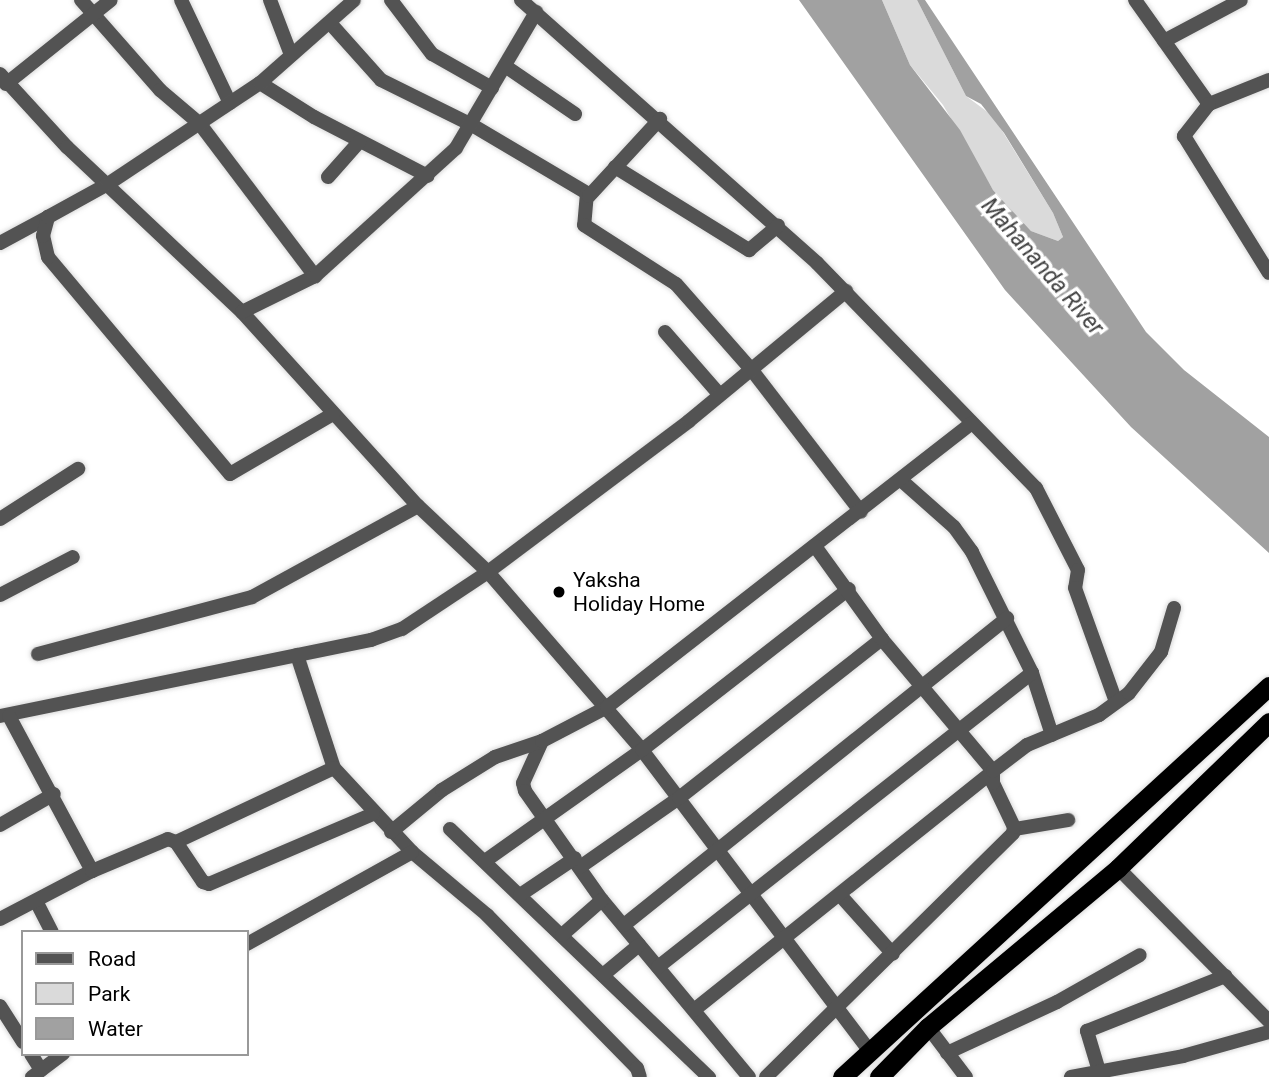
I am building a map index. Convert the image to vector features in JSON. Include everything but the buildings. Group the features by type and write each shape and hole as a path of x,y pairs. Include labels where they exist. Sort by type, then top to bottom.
{"highway":[{"path":"842,1077 1269,686"},
{"path":"879,1077 928,1027 1118,868 1269,722"}],"street":[{"path":"81,0 92,16 160,90 200,124 315,276"},
{"path":"111,0 3,79 242,312 418,506 488,572 642,750 718,853 840,1007 870,1051"},
{"path":"181,0 230,103"},
{"path":"270,0 291,55"},
{"path":"0,243 108,184 260,83 354,0"},
{"path":"391,0 432,54 492,88"},
{"path":"521,0 660,119 778,226 846,291 1039,494 1078,570 1075,588 1116,702"},
{"path":"1135,0 1209,104"},
{"path":"1164,41 1241,0"},
{"path":"242,312 315,276 428,176 472,125 536,12"},
{"path":"330,23 381,80 472,125 589,196"},
{"path":"505,66 575,114"},
{"path":"1269,80 1209,104 1184,132 1185,139 1264,256 1269,273"},
{"path":"260,83 359,142 428,176"},
{"path":"660,119 589,196 584,225 676,285 751,369 861,512"},
{"path":"328,177 359,142"},
{"path":"615,167 750,250 778,226"},
{"path":"48,217 43,236 48,257 230,474 333,414"},
{"path":"92,872 54,794 5,716 388,635 488,572 751,369 846,291"},
{"path":"665,332 719,394"},
{"path":"391,831 442,790 495,757 542,741 607,707 902,481 971,423"},
{"path":"0,519 78,469"},
{"path":"902,481 954,527 1007,618 1032,673 1052,735"},
{"path":"38,654 253,597 418,506"},
{"path":"815,546 849,589 882,639 993,771 993,783 1015,829"},
{"path":"0,596 73,557"},
{"path":"485,861 642,750 849,589"},
{"path":"694,1010 840,895 1008,756 1129,693 1161,652 1174,608"},
{"path":"624,925 718,853 1007,618"},
{"path":"520,895 577,863 679,798 882,639"},
{"path":"297,655 334,768 373,814 412,852 487,915 637,1068 640,1077"},
{"path":"658,967 1032,673"},
{"path":"542,741 523,786 602,900 749,1077"},
{"path":"176,842 334,768"},
{"path":"0,825 54,794"},
{"path":"0,919 92,872 168,839 176,842 202,882 209,884 373,814"},
{"path":"766,1077 840,1007 1015,829 1068,820"},
{"path":"450,829 709,1077"},
{"path":"248,943 412,852"},
{"path":"1118,868 1269,1021"},
{"path":"840,895 893,954"},
{"path":"562,935 602,900"},
{"path":"36,901 51,930"},
{"path":"603,975 639,944"},
{"path":"947,1053 1057,1002 1140,955"},
{"path":"1099,1071 1087,1031 1226,976"},
{"path":"0,1006 4,1023 21,1040"},
{"path":"928,1027 966,1077"},
{"path":"1071,1077 1183,1056 1269,1032"},
{"path":"32,1056 36,1073 60,1056"}],"green space":[{"path":"882,0 917,0 966,96 993,116 1053,213 1063,237 1058,241 1031,231 993,190 943,105 910,65"}],"water":[{"name":"Mahananda River","path":"799,0 882,0 910,65 960,130 993,190 1031,231 1058,241 1063,237 1053,213 1004,133 981,104 966,96 917,0 925,0 1146,332 1184,370 1269,437 1269,553 1131,427 1005,290"}],"place":[{"name":"Yaksha Holiday Home","path":"559,592"}]}
